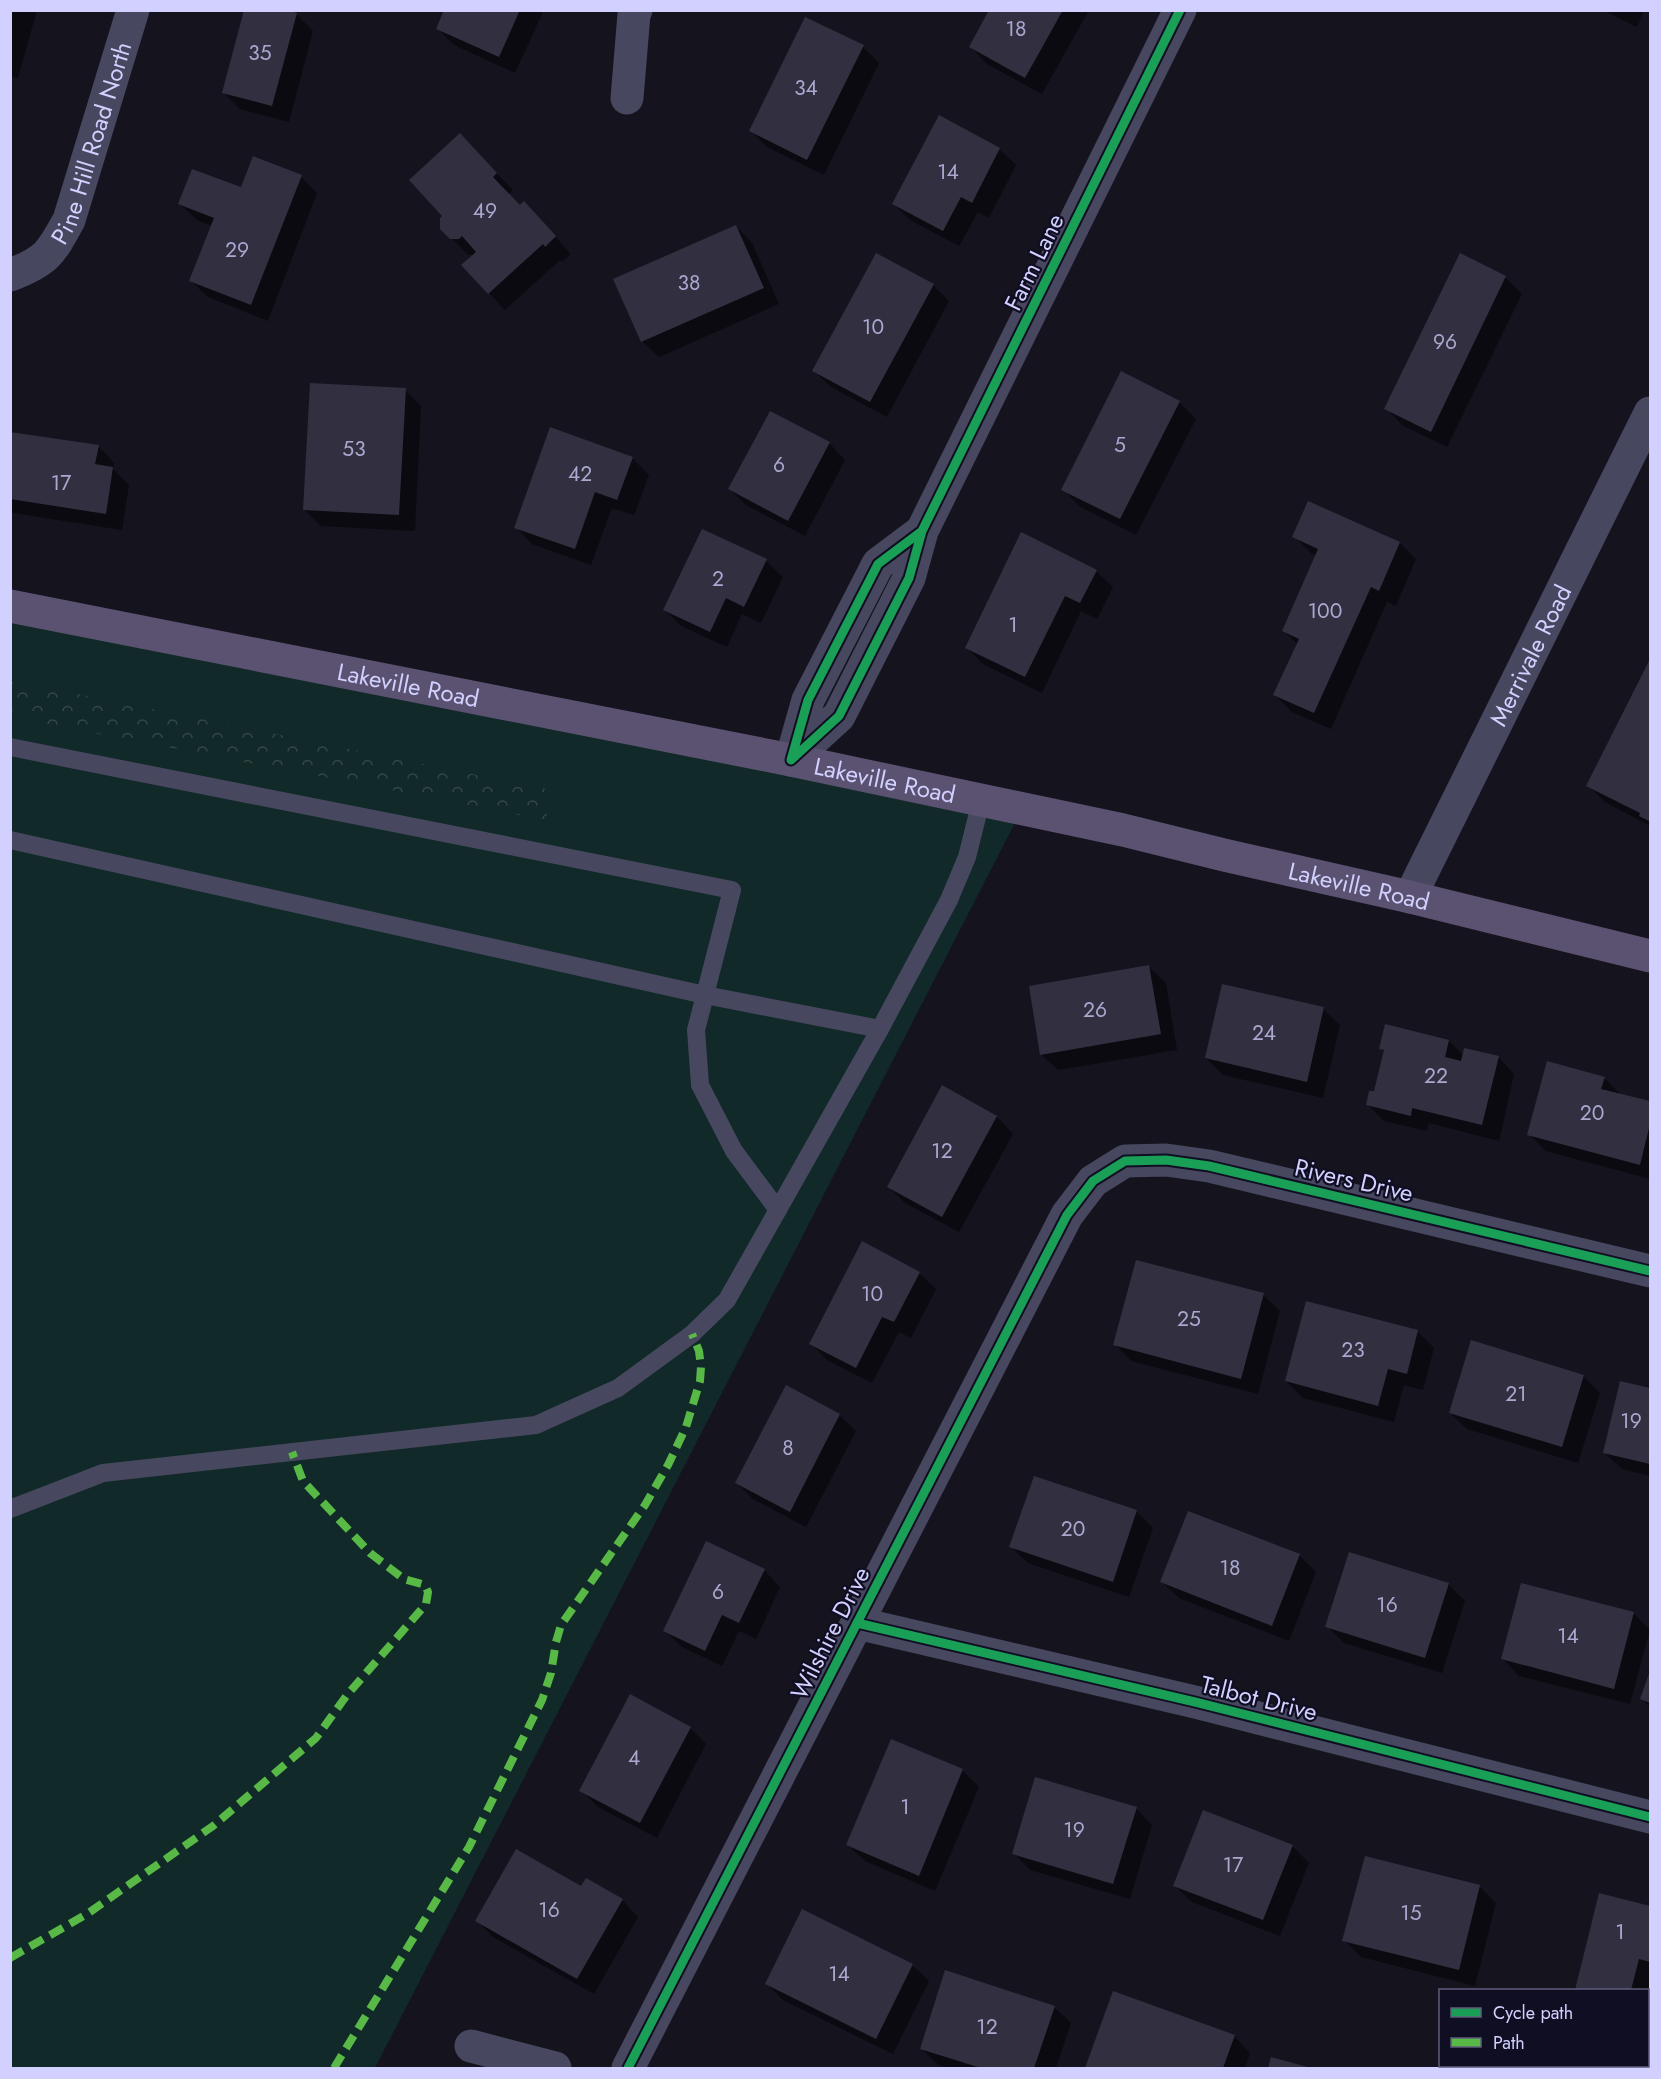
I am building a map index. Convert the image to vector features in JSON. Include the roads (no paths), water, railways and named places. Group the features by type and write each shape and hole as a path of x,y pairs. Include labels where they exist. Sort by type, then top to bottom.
{"main road":[{"name":"Lakeville Road","path":"10,606 791,760 1123,830 1650,956"}],"street":[{"name":"Pine Hill Road North","path":"22,270 53,249 69,220 133,10"},
{"path":"627,98 636,10"},
{"name":"Farm Lane","path":"791,760 808,700 878,564 922,531 1180,10"},
{"name":"Merrivale Road","path":"1410,897 1650,413"},
{"name":"Rivers Drive","path":"1067,1215 1093,1181 1125,1161 1166,1160 1209,1166 1650,1271"},
{"name":"Wilshire Drive","path":"628,2068 1067,1215"},
{"name":"Talbot Drive","path":"857,1623 1195,1702 1650,1817"},
{"path":"471,2046 555,2068"}],"lane":[{"path":"10,747 732,890 696,1030 700,1084 734,1151 778,1210"},
{"path":"10,1509 103,1473 536,1425 618,1388 692,1334 727,1299 880,1029 959,879 981,801"},
{"path":"10,840 705,995 880,1029"}]}
